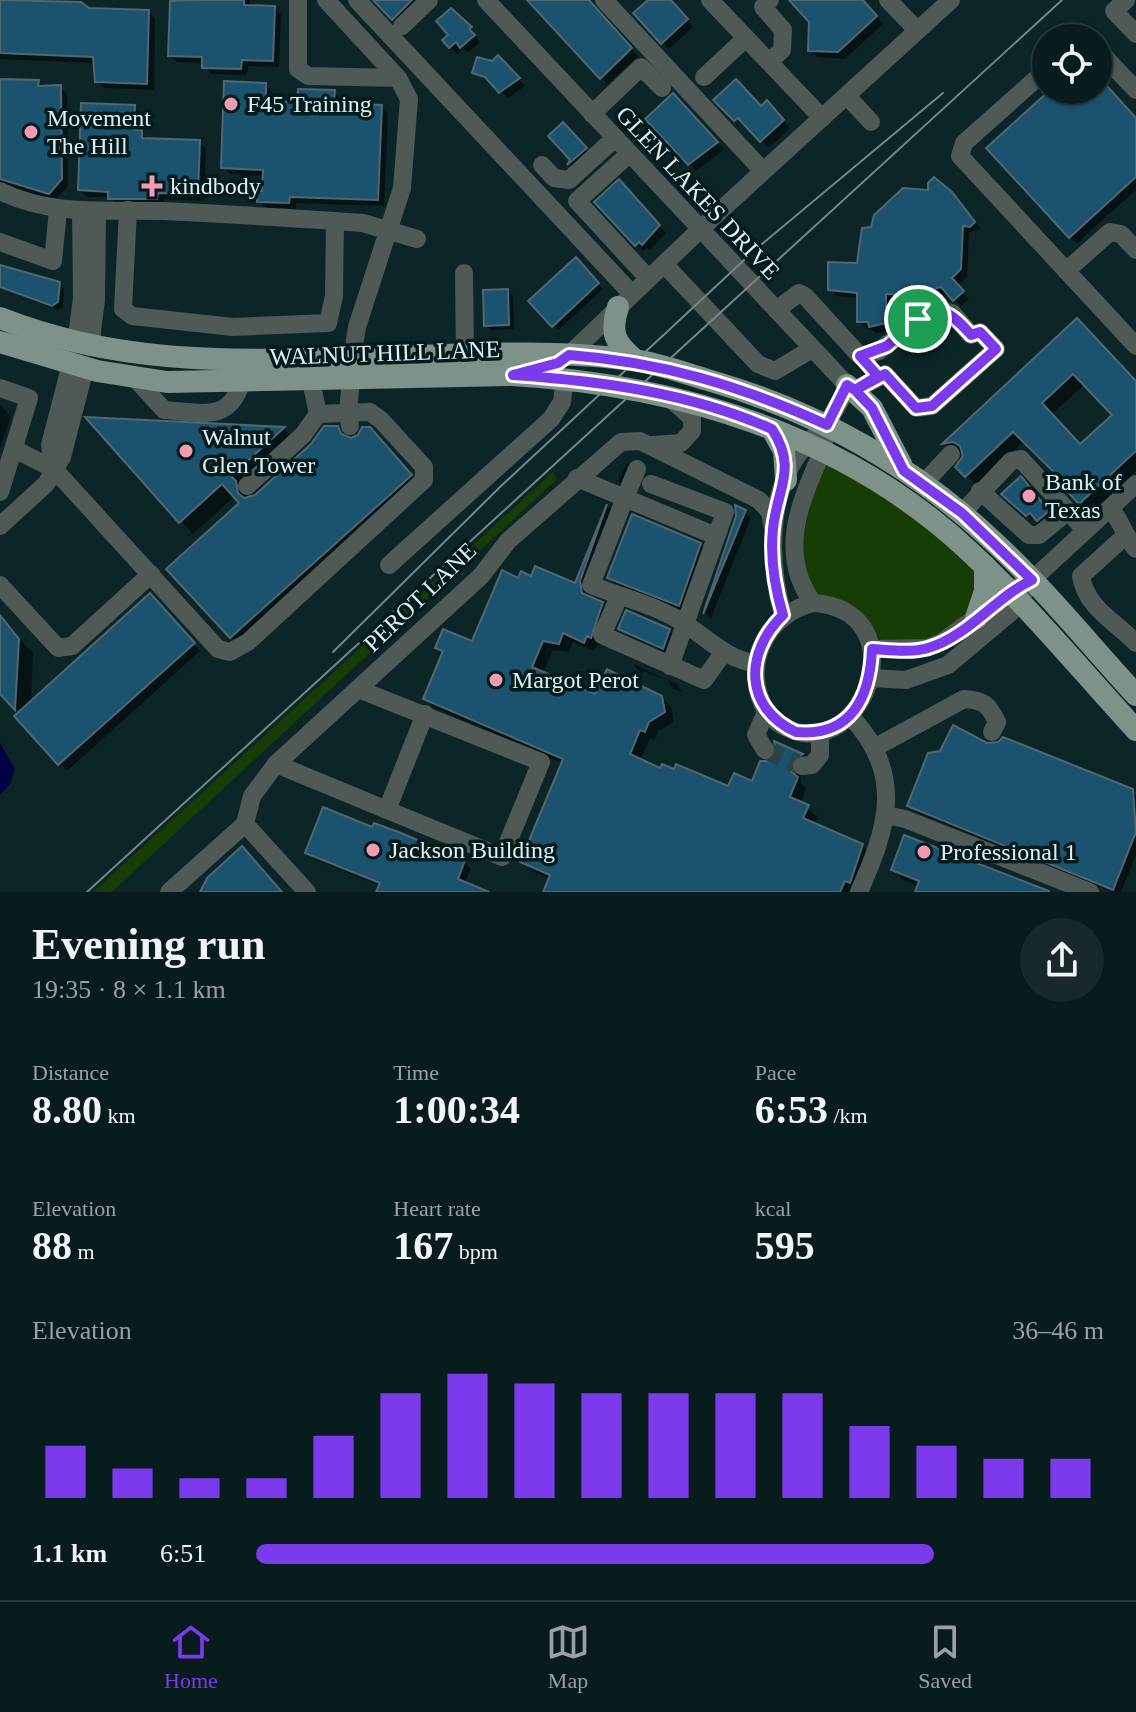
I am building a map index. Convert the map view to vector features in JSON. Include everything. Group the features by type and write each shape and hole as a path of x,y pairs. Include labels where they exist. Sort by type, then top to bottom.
{"main road":[{"path":"625,301 612,328 614,340 635,360"},
{"name":"WALNUT HILL LANE","path":"0,318 135,378 241,383 311,381 352,369 465,356 569,355 635,360 744,390 827,425 904,471 962,513 1032,580 1136,695"},
{"name":"WALNUT HILL LANE","path":"0,342 81,356 565,378 666,395 772,429 814,448 903,499 985,566 1136,730"},
{"path":"513,375 558,363 569,355"},
{"path":"851,388 872,408 904,471"},
{"path":"772,429 784,451 786,480"},
{"path":"976,618 985,591 985,566"}],"street":[{"path":"298,0 298,69 308,76 398,78"},
{"path":"326,0 398,78 409,99 402,188 357,327 349,418"},
{"path":"357,0 625,301"},
{"path":"402,26 429,0"},
{"name":"GLEN LAKES DRIVE","path":"486,0 552,83 592,114 851,388"},
{"path":"604,0 763,171"},
{"path":"710,0 822,118"},
{"path":"769,62 782,50 783,30 763,7 770,0"},
{"path":"888,0 917,30"},
{"path":"1126,0 1114,11 1136,34"},
{"path":"569,355 699,230 917,30 941,3"},
{"path":"704,77 746,38"},
{"path":"1112,65 1136,90"},
{"path":"592,114 641,67 662,88"},
{"path":"1032,82 964,143 960,156 1136,346"},
{"path":"847,96 871,122"},
{"path":"542,165 554,178 569,180 614,139"},
{"path":"629,154 577,201 648,278"},
{"path":"0,191 26,204 58,210 128,210 335,221 389,230 417,239"},
{"path":"0,242 53,261 58,210"},
{"path":"128,210 123,309 132,316 233,327 328,323 334,296 335,221"},
{"path":"0,526 46,484 65,448 81,356 96,300 89,211"},
{"path":"1066,271 1110,232 1121,234 1136,250"},
{"path":"664,264 758,364 775,371 812,349"},
{"path":"464,273 465,356"},
{"path":"776,310 791,296 799,293 805,296 878,376"},
{"path":"773,529 786,480 814,448 851,388 885,374 916,408 923,409 932,406 996,349 980,332 971,335 952,313 939,310 925,314 879,351 860,356"},
{"path":"389,565 551,419 562,402 565,378"},
{"path":"247,486 303,435 318,414 311,381"},
{"path":"0,388 29,398 0,492"},
{"name":"PEROT LANE","path":"245,824 252,796 276,764 481,576 508,541 577,478 621,442 632,440 649,445 681,443 692,431 692,418 666,395"},
{"path":"14,449 54,469 151,574 167,602 216,635 218,649 230,652 248,642 331,558 424,480 424,467 408,459 370,412 349,418 318,414"},
{"path":"649,445 738,488 767,506 773,529 773,569 783,615"},
{"path":"813,603 798,577 796,531 814,448"},
{"path":"923,484 951,454"},
{"path":"962,513 1011,461 1021,459 1085,530"},
{"path":"637,469 591,585 685,623 704,633 724,652 756,663"},
{"path":"577,478 716,536"},
{"path":"738,488 758,489 786,480"},
{"path":"651,484 725,512 670,666"},
{"path":"871,678 906,680 948,665 1014,596 1136,484"},
{"path":"980,491 1029,535 1039,535 1068,511"},
{"path":"1110,508 1123,522 1130,543 1081,576 1096,609 1117,623 1136,643"},
{"path":"0,585 58,648 72,646 151,574"},
{"path":"872,649 927,648 1014,596"},
{"path":"619,597 602,635 704,680 724,652"},
{"path":"813,603 841,608 867,634 872,649 871,678 850,716 820,732 796,732 766,712 757,689 756,663 765,637 783,615 813,603"},
{"path":"276,764 502,857 541,762 358,689"},
{"path":"874,748 940,718 964,699 980,700 990,706 997,722 992,732"},
{"path":"765,750 756,735 766,712"},
{"path":"387,810 425,714"},
{"path":"850,716 868,735 884,769 886,815 881,843 859,892"},
{"path":"802,766 812,765 820,755 820,732"},
{"path":"886,815 905,819 1090,892"},
{"path":"169,892 222,854 245,824 307,892"}],"green space":[{"path":"824,459 907,511 972,568 978,584 973,607 942,633 925,641 883,642 857,608 817,594 807,584 802,550 809,509"},
{"path":"553,472 557,479 112,892 93,892"}],"shaded area":[{"path":"0,743 15,769 10,784 0,795"}],"building":[{"path":"0,0 81,2 89,8 149,10 147,84 95,82 93,57 0,53"},
{"path":"244,0 244,5 275,6 273,61 242,60 241,69 202,68 202,57 168,56 170,1"},
{"path":"373,0 412,0 392,20"},
{"path":"527,0 589,0 632,48 600,79"},
{"path":"648,0 671,0 688,19 661,44 633,13"},
{"path":"789,0 863,0 877,16 838,52 808,51 809,22"},
{"path":"451,8 472,27 469,29 475,35 460,48 456,42 449,48 442,40 448,35 436,21"},
{"path":"498,55 520,78 499,93 485,77 472,73 477,57 492,61"},
{"name":"Movement The Hill","path":"0,79 39,80 38,86 61,85 62,179 49,194 0,179"},
{"path":"736,79 761,106 767,100 784,120 760,142 738,118 734,121 713,100"},
{"path":"224,81 266,83 266,101 297,102 298,89 335,90 334,103 382,105 378,200 290,197 289,203 257,202 257,191 262,191 263,170 221,168"},
{"path":"1112,91 1136,118 1136,177 1069,238 986,148 1035,104 1112,104"},
{"path":"673,93 718,142 688,165 645,119"},
{"path":"81,103 135,105 134,130 142,130 142,138 200,140 198,194 158,193 157,199 108,199 108,192 78,190"},
{"path":"563,122 587,148 567,165 570,160 548,136"},
{"path":"934,177 952,192 975,222 970,227 963,226 961,269 952,278 964,291 953,301 941,287 929,290 929,295 886,294 886,323 869,327 868,322 857,322 857,293 828,290 828,262 857,263 862,228 871,227 874,215 903,188 928,190 928,183"},
{"path":"619,179 660,225 642,245 639,242 635,246 594,202"},
{"path":"576,257 599,283 552,327 528,301"},
{"path":"0,265 60,282 58,302 52,306 0,287"},
{"path":"508,289 509,325 484,326 483,290"},
{"path":"1077,318 1136,381 1136,451 1079,504 1061,485 1064,482 1013,432 965,477 955,467 963,456 960,446 953,442 942,444","holes":["1073,374 1112,415 1080,444 1042,403"]},
{"path":"85,417 285,427 231,476 236,481 238,493 244,498 255,495 311,444 324,426 338,426 341,434 351,438 358,435 362,427 370,427 412,475 230,638 166,569 239,503 222,484 179,523"},
{"path":"1021,476 1049,511 1037,521 1030,513 1026,516 1001,494"},
{"path":"607,504 580,581 582,593 603,602 591,638 587,636 584,643 563,633 559,644 543,641 532,667 595,694 607,669 662,696 665,712 649,722 645,732 640,730 630,754 660,768 662,764 674,769 676,764 728,786 734,773 752,781 760,761 770,761 776,755 774,741 803,754 791,762 792,772 798,777 790,797 809,805 803,818 863,844 850,883 845,881 840,892 543,892 550,875 520,862 563,759 423,699 443,651 435,648 443,629 472,641 502,570 518,578 521,571 531,576 535,566 575,583"},
{"path":"735,505 746,510 703,614 736,516"},
{"path":"632,514 701,543 679,606 607,578"},
{"path":"150,593 195,643 58,765 14,716"},
{"path":"626,610 670,629 663,649 618,629"},
{"path":"0,615 19,639 15,710 0,694"},
{"path":"953,725 987,743 998,742 1003,737 1133,789 1136,832 1113,890 907,806 928,753 940,751"},
{"name":"Jackson Building","path":"323,807 372,827 374,823 401,833 465,860 458,879 489,892 376,892 380,883 305,853"},
{"name":"Professional 1","path":"904,835 1049,892 915,892 919,881 891,870"},
{"path":"242,846 282,892 200,892 207,878"}],"tunnel":[{"path":"765,750 802,766"}],"tram line":[{"path":"87,892 1062,0"},
{"path":"333,652 500,487 756,249 943,93"}],"place":[{"name":"F45 Training","path":"231,104"},
{"name":"Movement The Hill","path":"31,132"},
{"name":"kindbody","path":"152,186"},
{"name":"Walnut Glen Tower","path":"186,451"},
{"name":"Bank of Texas","path":"1029,496"},
{"name":"Margot Perot","path":"496,680"},
{"name":"Jackson Building","path":"373,850"},
{"name":"Professional 1","path":"924,852"}],"route":[{"path":"918,319 887,346 860,356 878,376 855,390 847,385 827,425 744,390 635,360 569,355 558,363 513,375 597,382 666,395 707,405 772,429 780,441 787,463 786,480 773,529 773,569 783,615 765,637 756,663 755,678 766,712 796,732 820,732 850,716 860,704 871,678 872,649 910,650 942,642 1009,591 1032,580 962,513 904,471 872,408 855,390 885,374 916,408 923,409 932,406 996,349 980,332 971,335 952,313 939,310 918,319"}]}
